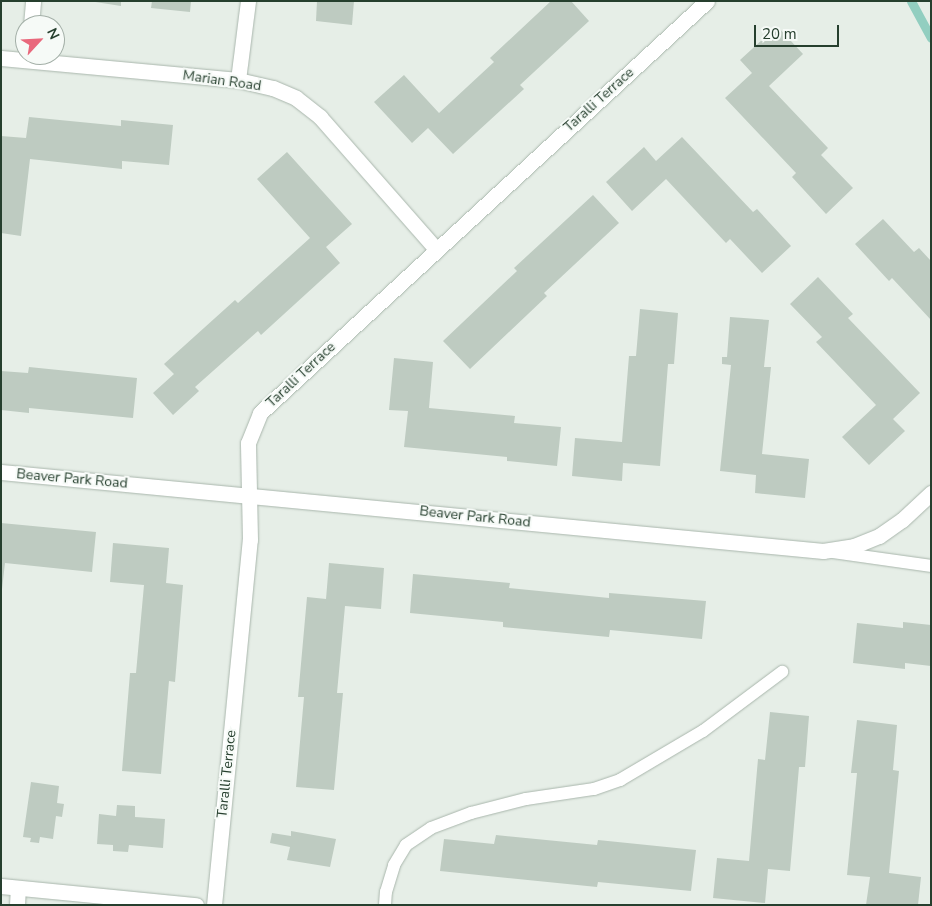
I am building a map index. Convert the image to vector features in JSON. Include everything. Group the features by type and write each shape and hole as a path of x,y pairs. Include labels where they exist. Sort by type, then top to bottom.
{"street":[{"path":"32,15 33,1"},
{"path":"238,80 248,1"},
{"name":"Taralli Terrace","path":"214,905 250,540 248,443 260,412 707,1"},
{"name":"Marian Road","path":"1,58 15,58"},
{"name":"Marian Road","path":"65,62 238,80 274,88 296,98 320,117 436,249"},
{"name":"Beaver Park Road","path":"1,472 822,551 854,546 879,536 902,520 931,493"},
{"path":"1,886 196,905"},
{"path":"16,905 18,888"}],"lane":[{"path":"822,551 931,566"},
{"path":"385,905 386,892 394,865 406,845 432,828 480,810 526,799 594,789 620,780 703,731 782,672"}],"building":[{"path":"89,1 121,1 121,6"},
{"path":"152,1 191,1 190,12 151,8"},
{"path":"317,1 354,1 352,25 316,21"},
{"path":"551,1 571,1 589,21 520,85 524,89 453,154 428,128 412,143 374,102 404,75 439,113 494,62 490,58"},
{"path":"777,26 803,54 769,86 828,148 821,155 853,188 826,214 792,177 796,173 725,98 752,73 740,60"},
{"path":"29,117 121,126 121,120 173,125 169,165 122,161 122,169 30,159 21,236 1,233 1,136 26,138"},
{"path":"682,137 753,212 757,209 791,246 762,273 730,239 726,243 666,179 632,211 606,182 644,147 656,161"},
{"path":"287,152 352,224 326,247 340,263 261,335 258,331 195,387 199,391 173,415 153,393 174,374 164,364 235,300 238,303 310,238 257,179"},
{"path":"593,195 619,223 544,293 547,296 470,369 443,341 517,271 514,268"},
{"path":"883,219 914,252 919,248 931,261 931,320 892,278 889,281 855,244"},
{"path":"818,277 853,314 848,318 920,393 893,419 905,431 869,465 842,437 876,405 816,342 822,337 790,304"},
{"path":"640,309 678,313 674,364 668,364 660,466 623,463 622,481 572,476 575,438 622,442 629,356 636,356"},
{"path":"730,317 769,320 764,367 771,367 762,454 809,459 805,498 755,493 756,475 720,471 731,365 722,364 722,357 727,357"},
{"path":"394,358 433,362 429,408 515,416 514,423 561,427 557,466 507,461 507,457 404,447 408,411 389,410"},
{"path":"29,367 137,378 133,418 29,408 29,413 1,410 1,371 28,373"},
{"path":"1,523 96,532 92,572 5,563 1,598"},
{"path":"113,543 169,548 166,583 183,585 175,682 169,681 161,774 122,771 130,673 136,673 144,585 110,582"},
{"path":"329,563 384,568 381,609 345,606 337,693 343,693 334,790 296,787 304,697 298,697 307,597 326,599"},
{"path":"413,574 510,583 509,588 609,598 609,593 706,601 702,639 610,630 609,637 503,627 503,622 410,613"},
{"path":"903,622 931,625 931,666 905,663 905,669 853,663 857,623 903,628"},
{"path":"770,712 809,716 805,767 799,767 790,871 768,869 765,903 713,898 717,858 749,861 758,759 765,760"},
{"path":"857,720 897,725 893,770 899,771 889,873 921,877 918,905 866,905 870,877 847,875 857,773 851,773"},
{"path":"31,782 59,786 57,803 64,804 62,817 56,816 53,839 40,837 39,843 30,842 31,838 23,837"},
{"path":"117,805 135,806 135,817 165,819 163,848 129,845 128,852 113,851 113,845 97,844 99,814 116,816"},
{"path":"291,831 336,839 330,867 287,860 290,847 270,843 272,833 291,836"},
{"path":"496,835 597,845 598,840 696,850 691,891 598,882 597,887 440,871 444,839 494,844"}],"waterway":[{"path":"911,1 931,38"}]}
